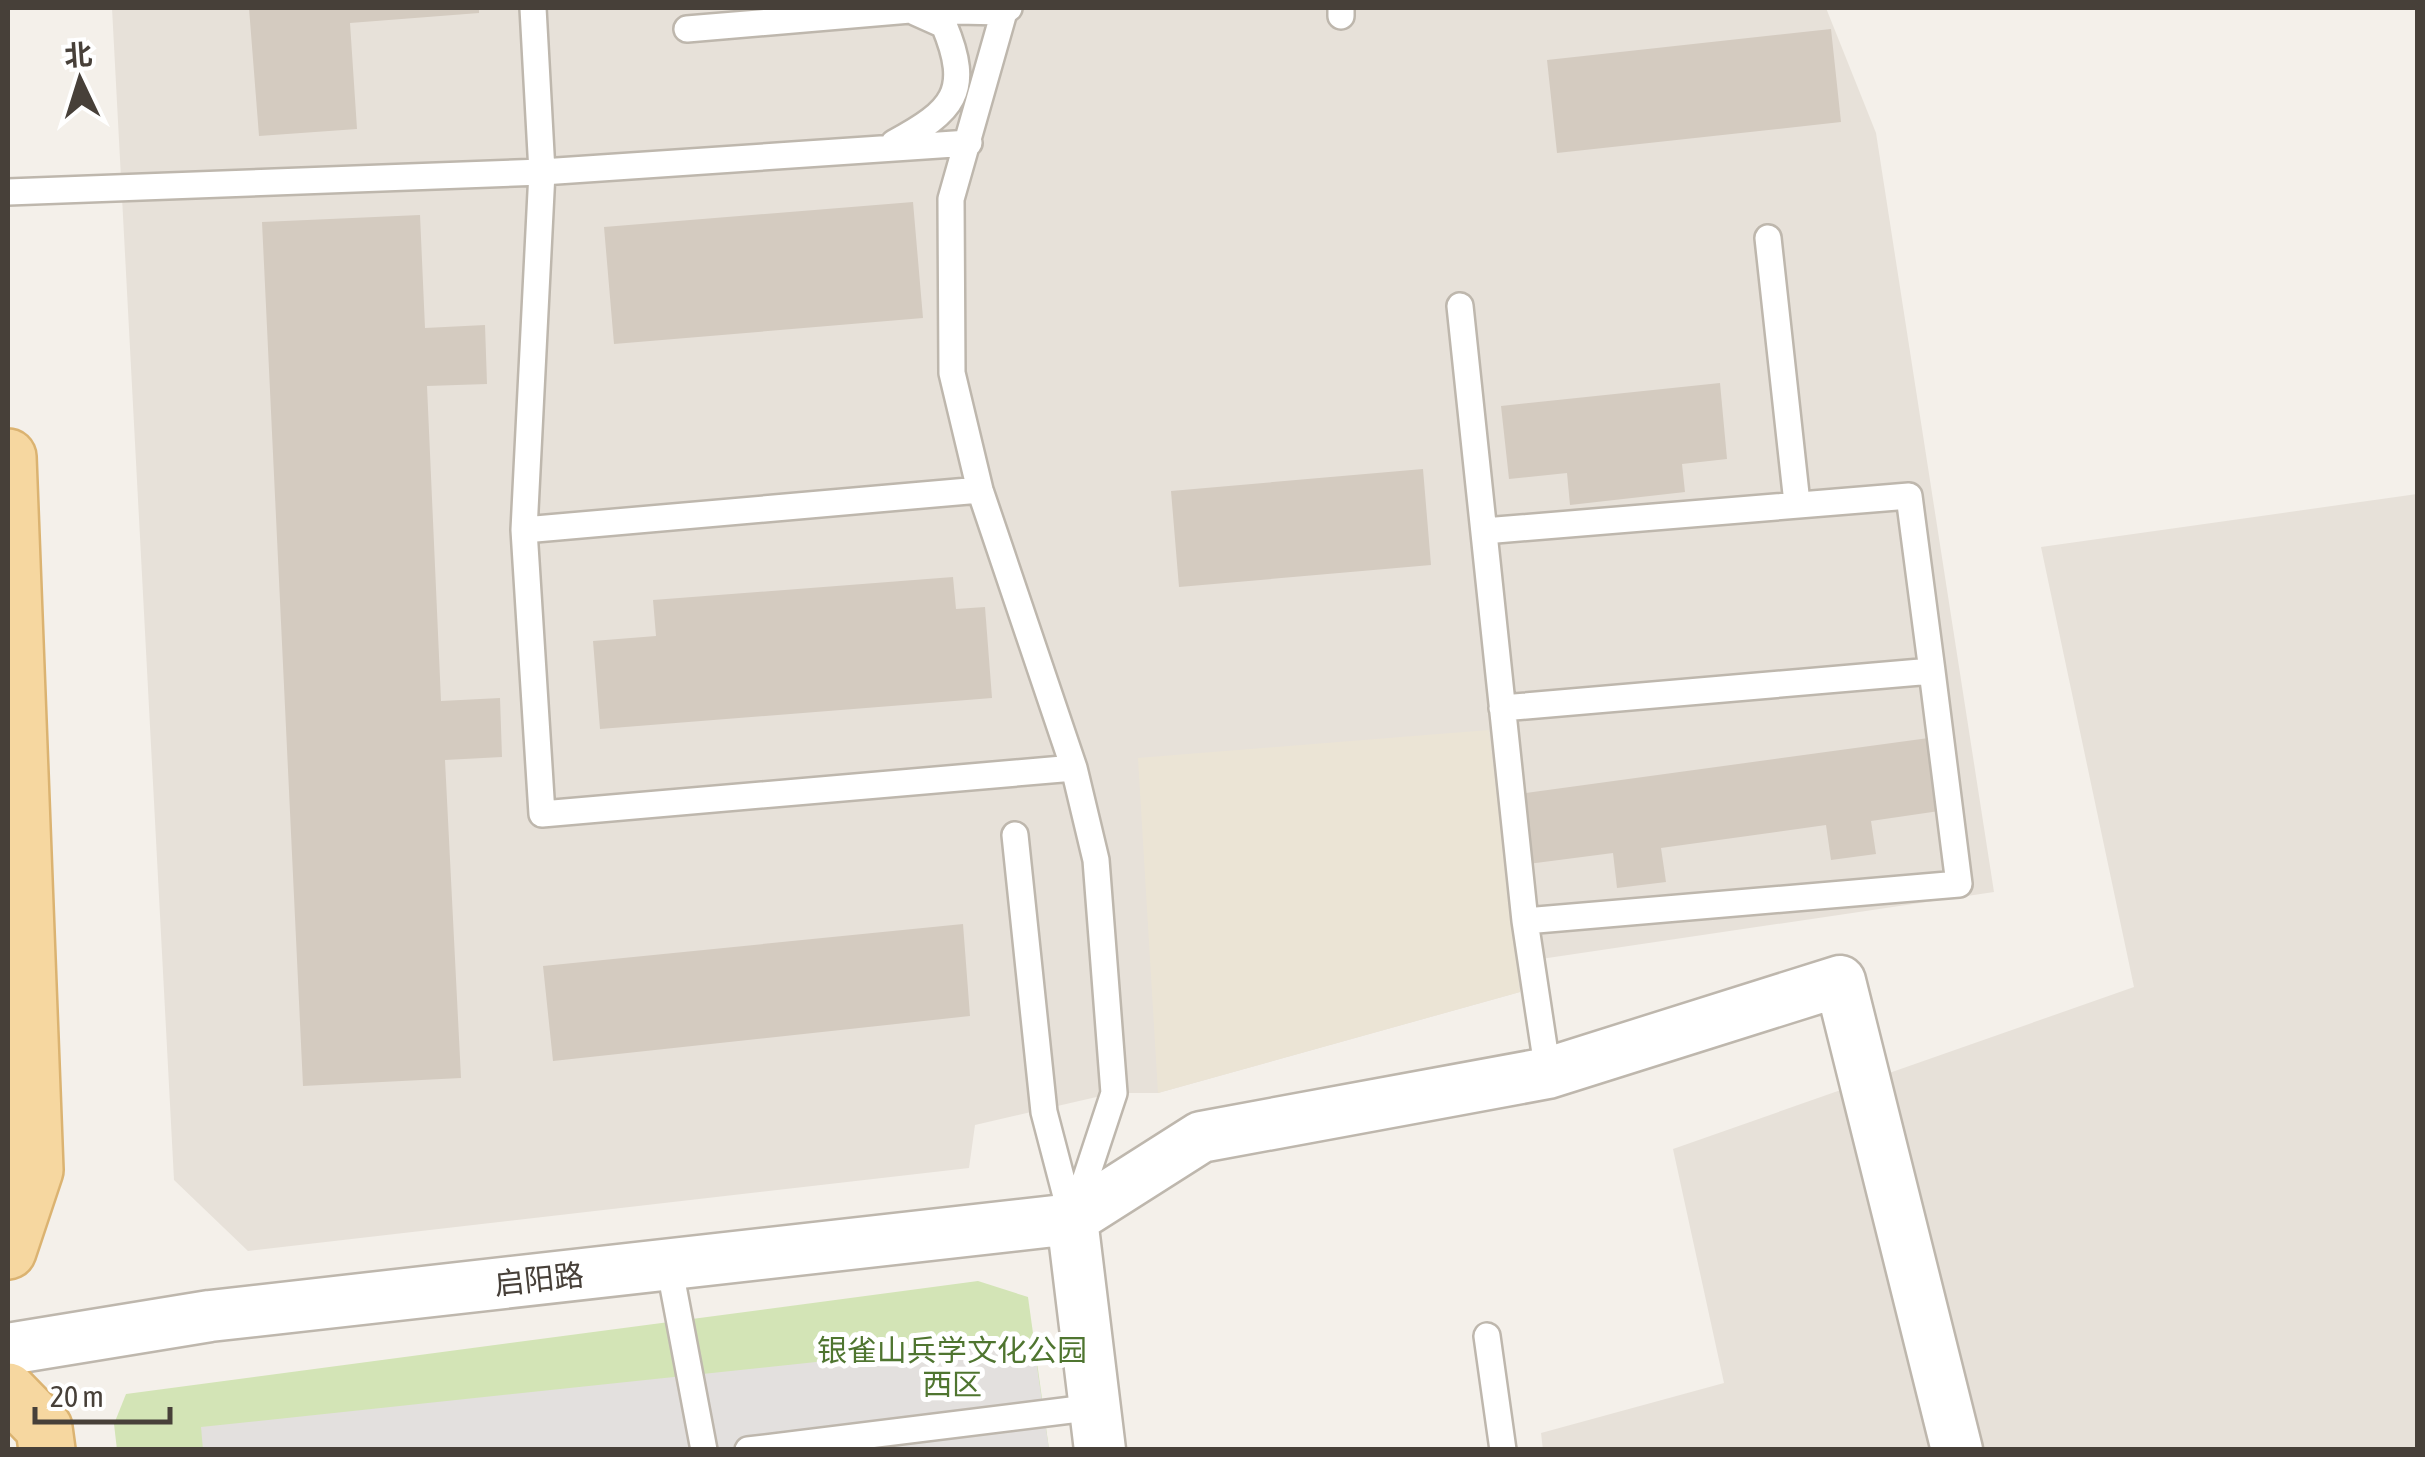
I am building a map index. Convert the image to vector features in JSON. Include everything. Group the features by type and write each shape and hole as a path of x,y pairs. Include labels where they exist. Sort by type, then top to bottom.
{"main road":[{"path":"8,457 35,1170 8,1251"},
{"path":"8,1391 44,1428 47,1450"}],"street":[{"path":"1098,1428 1072,1219 1201,1137 1548,1073 1840,981 1956,1450"},
{"name":"启阳路","path":"8,1349 210,1316 1072,1219"}],"lane":[{"path":"534,8 542,172 524,530 542,814 1074,768"},
{"path":"687,29 877,10 1006,10 951,199 952,373 980,490 1074,768 1096,860 1114,1094 1072,1219"},
{"path":"883,149 934,122 957,93 958,59 944,25 910,10"},
{"path":"8,192 542,172 969,143"},
{"path":"1768,238 1796,503"},
{"path":"1460,306 1525,920 1548,1073"},
{"path":"524,530 980,490"},
{"path":"1484,531 1909,496 1959,884 1525,920"},
{"path":"1502,708 1932,671"},
{"path":"1016,835 1044,1112 1072,1219"},
{"path":"669,1265 704,1450"},
{"path":"1486,1336 1502,1450"},
{"path":"748,1450 1098,1428"}],"shaded area":[{"path":"112,8 1826,8 1876,133 1994,892 1520,962 1520,992 1158,1093 1114,1093 975,1125 969,1168 248,1251 174,1180"},
{"path":"2417,494 2417,1449 1543,1450 1541,1433 1724,1383 1673,1149 2134,987 2041,547"},
{"path":"1489,730 1520,992 1158,1093 1138,758"},
{"path":"1033,1339 1049,1449 203,1450 201,1427"}],"green space":[{"name":"银雀山兵学文化公园 西区","path":"978,1281 1028,1297 1049,1449 117,1450 114,1424 126,1394"}],"building":[{"path":"249,8 479,8 479,13 350,23 357,129 259,136"},
{"path":"1831,29 1841,122 1557,153 1547,60"},
{"path":"913,202 923,318 614,344 604,227"},
{"path":"420,215 425,328 485,325 487,384 427,386 441,701 500,698 502,757 445,760 461,1078 303,1086 262,222"},
{"path":"1720,383 1727,459 1682,464 1685,492 1570,505 1567,473 1509,479 1501,406"},
{"path":"1423,469 1431,565 1179,587 1171,491"},
{"path":"953,577 956,609 985,607 992,698 600,729 593,641 656,636 653,600"},
{"path":"1936,737 1946,810 1871,821 1876,854 1831,860 1826,825 1661,848 1666,882 1617,888 1613,853 1528,864 1518,794"},
{"path":"963,924 970,1016 553,1061 543,966"}]}
